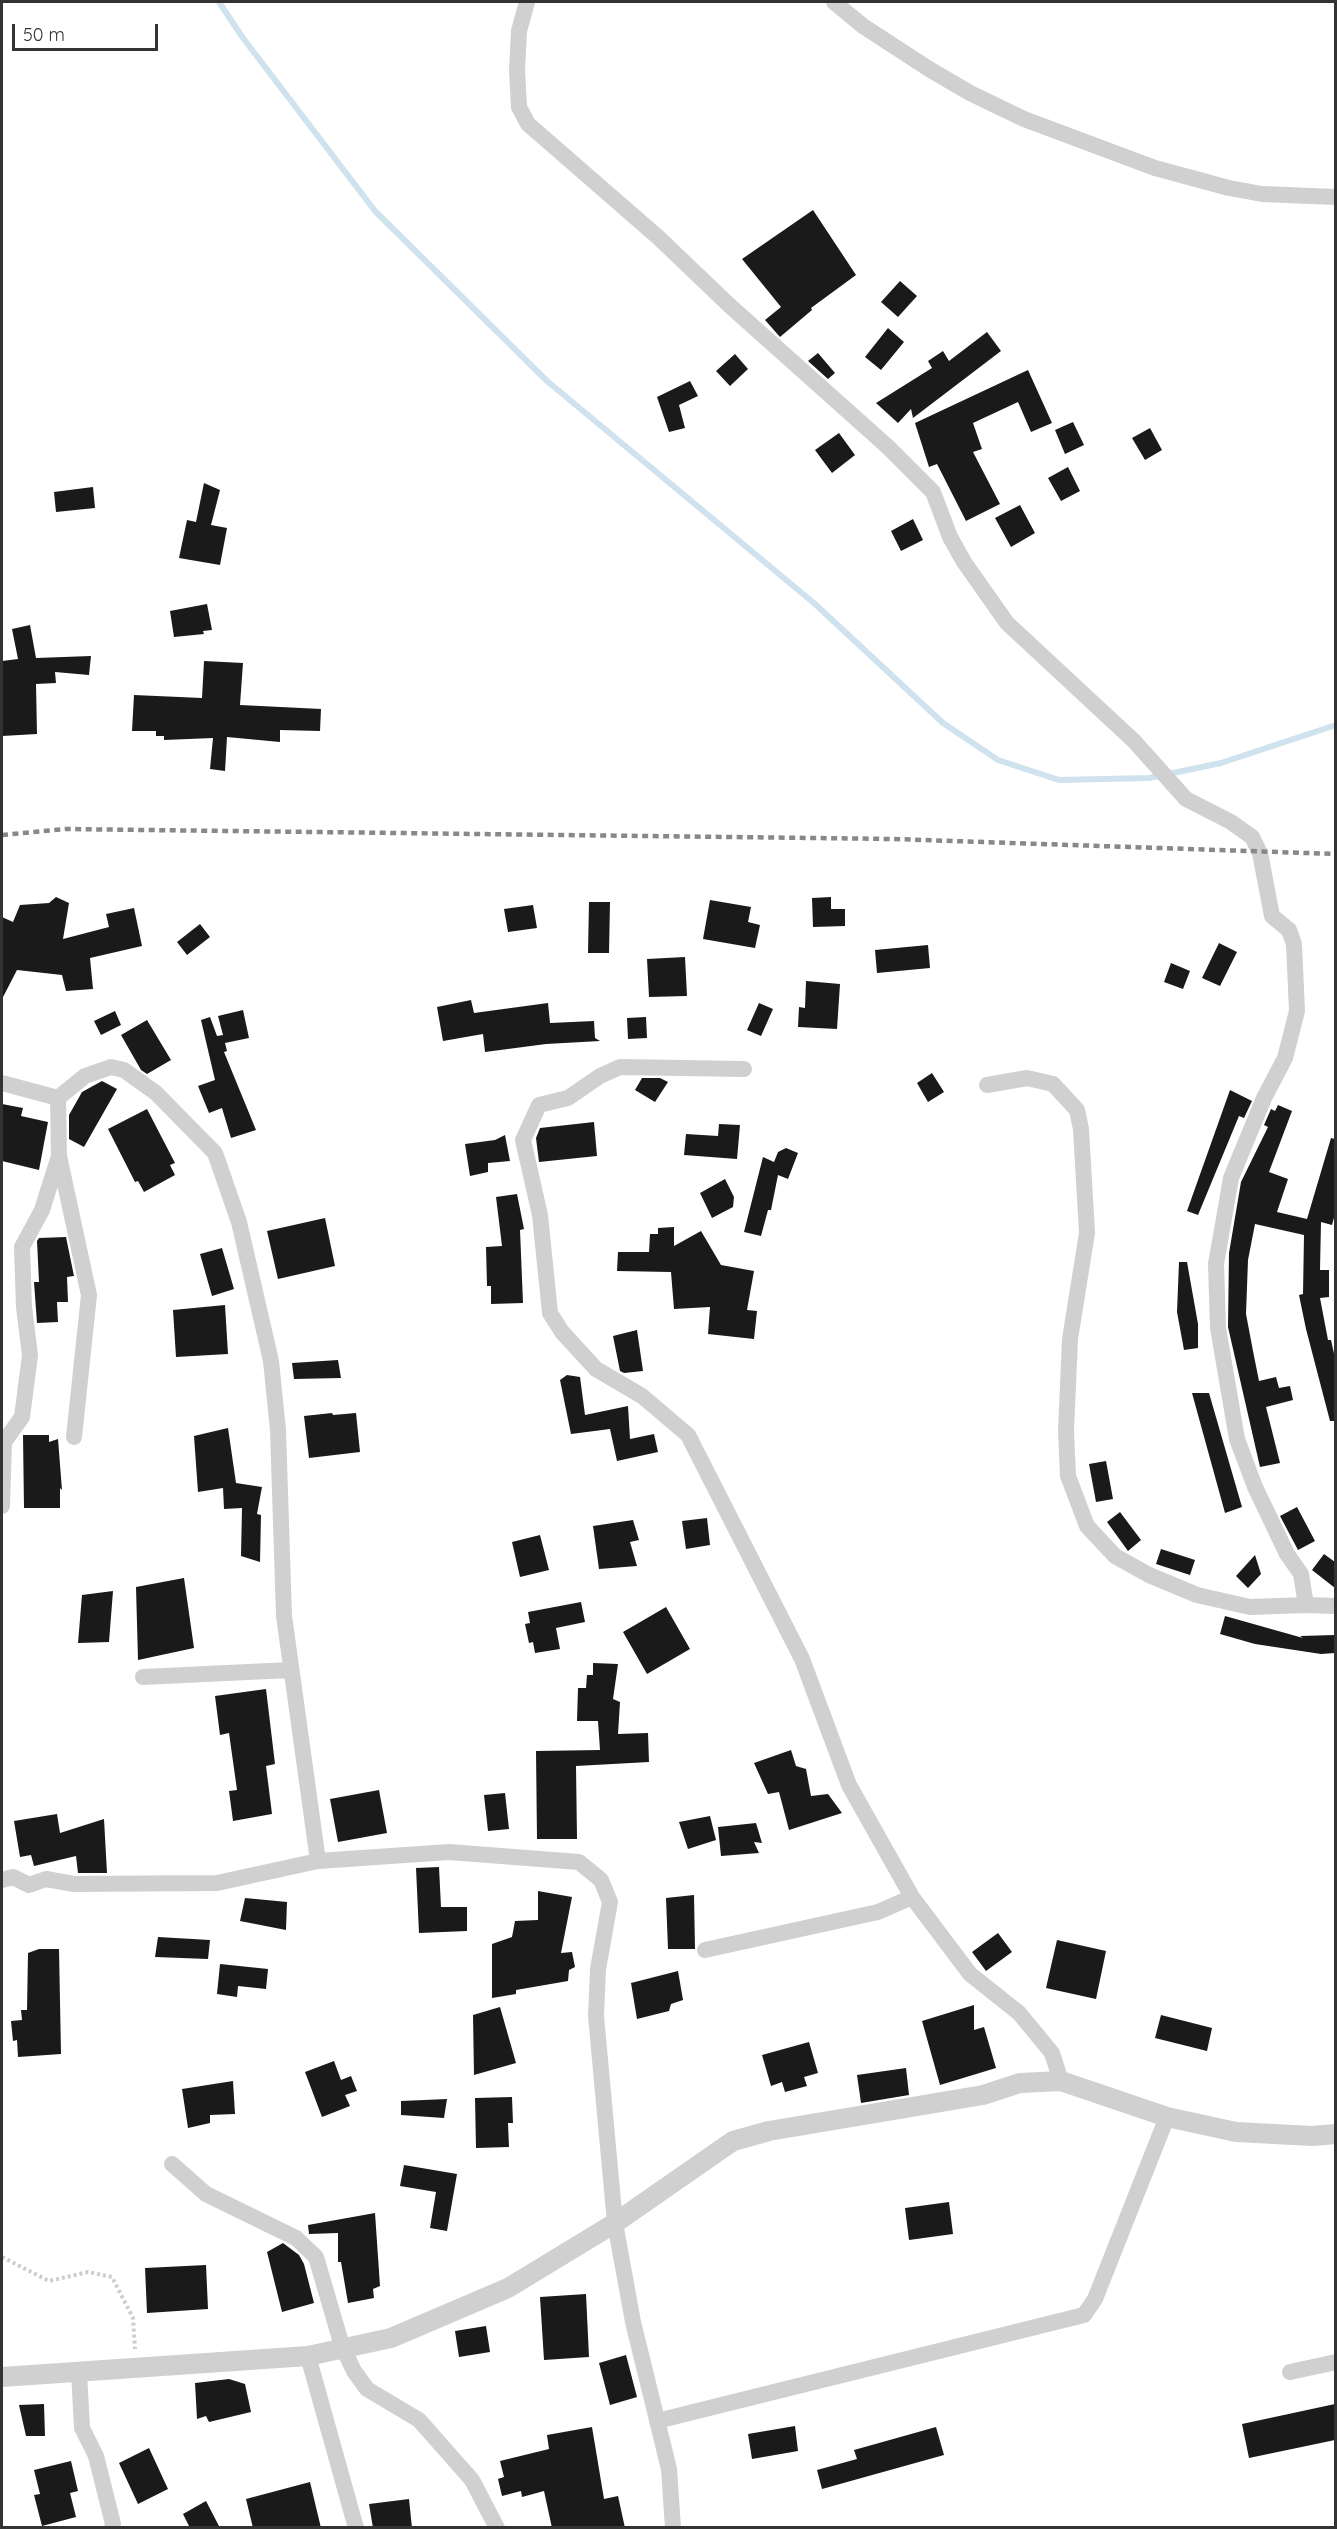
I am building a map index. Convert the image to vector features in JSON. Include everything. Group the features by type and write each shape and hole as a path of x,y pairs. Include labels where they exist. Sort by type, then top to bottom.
{"street":[{"path":"527,2 519,31 517,70 519,108 528,124 658,238 888,447 933,492 959,554 1007,623 1134,741 1186,799 1252,837 1260,853 1272,915 1289,930 1294,944 1297,1011 1285,1058 1264,1098 1232,1178 1218,1245 1216,1306 1237,1439 1254,1487 1287,1554 1301,1574 1306,1605"},
{"path":"834,2 863,26 929,69 970,93 1024,119 1155,168 1229,188 1262,194 1335,197"},
{"path":"58,1098 85,1076 111,1067 124,1071 156,1093 215,1152 239,1222 271,1361 278,1430 284,1616 318,1861"},
{"path":"744,1069 620,1067 600,1076 568,1098 539,1106 523,1140 540,1215 550,1313 562,1332 596,1369 642,1396 688,1435 802,1659 849,1785 912,1897 970,1974 1019,2013 1052,2053 1061,2081"},
{"path":"987,1085 1027,1078 1053,1084 1077,1110 1082,1129 1087,1233 1070,1339 1066,1431 1068,1476 1087,1526 1115,1556 1149,1575 1197,1595 1250,1607 1335,1606"},
{"path":"2,1083 58,1098"},
{"path":"58,1098 59,1156 89,1295 74,1437"},
{"path":"2,1506 4,1442 22,1416 30,1355 24,1307 22,1246 42,1210 59,1156"},
{"path":"143,1677 290,1670"},
{"path":"2,1880 13,1877 29,1885 46,1879 74,1884 217,1883 318,1861 449,1852 579,1862 601,1880 609,1902 598,1969 596,2016 615,2223 633,2322 669,2469 674,2528"},
{"path":"705,1950 878,1912 912,1897"},
{"path":"2,2378 308,2356 342,2346 391,2338 508,2288 615,2223 733,2141 769,2131 982,2095 1020,2083 1061,2081 1167,2117 1236,2132 1312,2136 1335,2134"},
{"path":"657,2421 1084,2315 1095,2299 1167,2117"},
{"path":"172,2164 206,2194 296,2238 316,2257 342,2346 354,2371 368,2389 420,2420 472,2480 497,2528"},
{"path":"308,2356 356,2528"},
{"path":"1290,2372 1335,2362"},
{"path":"79,2372 82,2428 96,2456 113,2524 112,2528"}],"path":[{"path":"2,2257 49,2281 88,2272 112,2277 132,2318 135,2331 136,2344 131,2367"}],"building":[{"path":"813,210 856,275 811,308 812,310 780,337 765,320 781,307 742,259"},
{"path":"900,281 917,296 898,317 881,302"},
{"path":"888,328 904,342 881,370 865,357"},
{"path":"987,332 1001,351 913,418 911,409 898,423 876,403 932,368 928,361 943,351 949,361"},
{"path":"818,353 835,373 828,379 808,361"},
{"path":"735,354 748,369 730,386 716,371"},
{"path":"1028,370 1052,423 1031,432 1018,402 973,423 982,449 973,452 1000,504 966,521 937,464 929,467 915,423"},
{"path":"690,381 698,396 679,405 685,428 669,432 657,397"},
{"path":"1073,422 1084,445 1065,454 1055,430"},
{"path":"1150,428 1162,450 1145,460 1132,438"},
{"path":"839,433 855,455 832,473 815,450"},
{"path":"1068,467 1080,491 1061,501 1048,478"},
{"path":"204,483 220,490 211,525 227,528 220,565 179,558 187,520 196,522"},
{"path":"93,487 95,508 56,512 54,492"},
{"path":"1020,505 1035,533 1011,547 995,518"},
{"path":"913,519 923,540 901,551 891,531"},
{"path":"207,604 212,630 203,631 204,634 174,637 170,611"},
{"path":"30,625 36,658 91,656 89,675 55,672 56,683 36,684 37,734 2,736 2,661 18,659 12,629"},
{"path":"204,661 243,663 240,705 321,709 320,731 280,730 280,742 227,737 225,771 210,769 213,738 164,740 164,736 156,736 156,731 132,731 134,695 202,698"},
{"path":"56,897 69,903 63,939 109,927 106,914 134,908 142,946 90,958 93,989 66,991 62,975 17,970 2,999 2,917 13,922 20,905 49,903"},
{"path":"831,897 831,909 845,909 845,926 813,927 812,898"},
{"path":"710,900 751,907 748,922 760,925 755,948 703,939"},
{"path":"589,902 610,902 609,953 588,953"},
{"path":"533,905 537,928 508,932 504,909"},
{"path":"200,924 210,937 187,955 177,942"},
{"path":"1219,943 1237,952 1220,986 1202,978"},
{"path":"928,945 930,968 877,973 875,950"},
{"path":"685,957 687,996 649,997 647,959"},
{"path":"1171,963 1190,971 1183,989 1164,982"},
{"path":"806,981 840,984 837,1029 798,1027 799,1007 805,1008"},
{"path":"471,1000 474,1013 548,1003 550,1023 594,1021 595,1038 600,1041 546,1044 485,1052 483,1034 443,1041 437,1007"},
{"path":"759,1003 773,1009 761,1036 747,1030"},
{"path":"243,1010 249,1038 225,1043 227,1051 224,1052 256,1130 231,1138 222,1108 209,1113 198,1086 215,1080 201,1020 210,1017 217,1036 223,1035 218,1016"},
{"path":"115,1011 121,1025 101,1035 94,1021"},
{"path":"646,1017 647,1038 628,1039 627,1018"},
{"path":"147,1020 171,1060 147,1074 141,1070 121,1035"},
{"path":"932,1073 944,1092 928,1102 917,1083"},
{"path":"642,1078 660,1078 668,1082 655,1102 635,1090"},
{"path":"102,1081 117,1089 84,1147 69,1139 69,1115 82,1092"},
{"path":"1230,1090 1252,1101 1244,1118 1239,1116 1198,1215 1187,1211"},
{"path":"2,1104 23,1108 21,1116 48,1122 39,1170 2,1161"},
{"path":"1278,1105 1292,1111 1269,1172 1288,1179 1277,1212 1307,1219 1331,1138 1335,1139 1335,1214 1332,1225 1321,1222 1320,1270 1329,1270 1329,1297 1320,1298 1328,1340 1331,1340 1335,1358 1335,1421 1330,1421 1299,1295 1303,1294 1304,1235 1255,1224 1248,1260 1246,1314 1259,1381 1276,1377 1279,1388 1290,1386 1293,1400 1266,1407 1280,1463 1260,1467 1228,1327 1229,1253 1241,1182 1268,1127 1264,1125 1271,1109 1275,1111"},
{"path":"147,1109 175,1163 170,1165 175,1175 144,1192 138,1181 135,1182 108,1129"},
{"path":"594,1122 597,1156 539,1162 536,1138 540,1128"},
{"path":"719,1124 740,1125 737,1159 684,1155 686,1134 718,1136"},
{"path":"505,1135 510,1161 488,1163 488,1172 470,1176 465,1144 495,1140"},
{"path":"786,1148 798,1153 788,1179 778,1175 771,1210 768,1210 761,1236 744,1232 763,1157 774,1162 778,1152"},
{"path":"725,1179 734,1197 733,1207 712,1218 700,1193"},
{"path":"517,1194 524,1229 520,1230 523,1303 491,1304 491,1286 487,1286 486,1247 502,1246 496,1197"},
{"path":"325,1218 335,1266 278,1279 267,1231"},
{"path":"674,1227 674,1246 701,1231 721,1265 754,1271 747,1310 757,1311 754,1339 708,1334 710,1307 674,1309 671,1272 617,1271 618,1252 649,1252 650,1234 658,1234 658,1228"},
{"path":"66,1237 74,1276 67,1277 68,1302 57,1302 58,1322 37,1323 34,1282 39,1282 37,1241 39,1238"},
{"path":"222,1248 234,1289 212,1296 200,1254"},
{"path":"1179,1262 1187,1262 1198,1324 1198,1348 1184,1350 1177,1312"},
{"path":"225,1305 228,1354 176,1357 173,1310"},
{"path":"637,1330 643,1371 624,1373 620,1371 613,1336"},
{"path":"338,1360 341,1378 294,1379 292,1363"},
{"path":"567,1375 580,1377 585,1415 628,1406 630,1439 654,1434 658,1452 617,1461 610,1429 571,1434 560,1380"},
{"path":"1192,1393 1209,1393 1242,1507 1225,1513"},
{"path":"332,1413 333,1415 356,1413 360,1452 309,1458 304,1416"},
{"path":"228,1428 236,1483 262,1487 257,1514 261,1515 260,1562 241,1556 242,1508 224,1509 223,1488 198,1492 194,1436"},
{"path":"23,1435 49,1435 49,1442 58,1439 62,1490 60,1488 60,1508 24,1508"},
{"path":"1106,1461 1113,1499 1096,1502 1089,1464"},
{"path":"1297,1507 1315,1541 1298,1550 1280,1516"},
{"path":"1120,1512 1141,1540 1128,1551 1107,1522"},
{"path":"707,1518 710,1545 686,1549 682,1521"},
{"path":"633,1520 639,1540 630,1542 637,1566 599,1569 593,1526"},
{"path":"540,1535 549,1570 520,1577 512,1542"},
{"path":"1161,1549 1195,1560 1190,1575 1156,1564"},
{"path":"1324,1554 1335,1562 1335,1588 1312,1570"},
{"path":"1255,1555 1261,1574 1248,1588 1236,1576"},
{"path":"184,1578 194,1648 138,1660 136,1587"},
{"path":"113,1591 109,1642 78,1643 82,1595"},
{"path":"581,1602 585,1622 556,1628 560,1649 535,1653 533,1642 529,1643 525,1624 530,1623 528,1612"},
{"path":"666,1607 690,1649 647,1674 623,1632"},
{"path":"1225,1616 1303,1638 1300,1636 1335,1635 1335,1653 1321,1654 1255,1644 1220,1634"},
{"path":"593,1663 618,1664 613,1699 620,1702 618,1734 648,1733 649,1762 576,1766 577,1839 537,1839 536,1751 600,1750 598,1721 577,1721 578,1688 586,1688 587,1675 593,1675"},
{"path":"266,1689 275,1764 266,1766 272,1814 233,1821 229,1791 237,1790 229,1733 220,1735 215,1696"},
{"path":"791,1750 796,1766 806,1769 811,1796 828,1794 842,1813 789,1830 779,1792 768,1794 754,1763"},
{"path":"379,1790 387,1833 338,1842 330,1799"},
{"path":"505,1793 509,1829 488,1831 484,1795"},
{"path":"57,1814 60,1833 104,1819 107,1873 78,1873 76,1856 34,1866 31,1855 20,1857 14,1821"},
{"path":"710,1816 716,1840 688,1849 679,1822"},
{"path":"756,1823 762,1843 754,1842 759,1853 721,1856 718,1827"},
{"path":"439,1867 441,1907 467,1907 467,1931 419,1933 416,1868"},
{"path":"538,1891 572,1897 561,1953 572,1952 575,1967 569,1970 568,1981 516,1990 516,1994 492,1998 492,1944 512,1937 515,1921 538,1920"},
{"path":"694,1895 695,1949 668,1949 666,1898"},
{"path":"245,1898 287,1902 286,1930 240,1921"},
{"path":"998,1933 1012,1952 986,1971 972,1952"},
{"path":"158,1937 210,1940 208,1959 155,1957"},
{"path":"1057,1940 1106,1951 1096,1999 1046,1988"},
{"path":"39,1949 59,1949 61,2054 18,2057 17,2040 13,2041 11,2021 22,2020 21,2010 27,2010 28,1953"},
{"path":"220,1964 268,1969 266,1989 238,1986 237,1997 217,1994"},
{"path":"678,1971 683,2000 671,2004 669,2011 637,2019 631,1983"},
{"path":"974,2005 974,2030 984,2027 996,2068 940,2085 922,2021"},
{"path":"500,2007 516,2063 474,2075 473,2015"},
{"path":"1161,2015 1212,2028 1207,2051 1155,2038"},
{"path":"809,2042 818,2073 804,2077 807,2086 785,2092 782,2082 771,2086 762,2055"},
{"path":"334,2061 341,2080 351,2076 357,2091 345,2095 350,2106 322,2117 305,2072"},
{"path":"906,2068 909,2095 861,2103 857,2075"},
{"path":"233,2081 235,2114 210,2115 210,2123 188,2128 182,2089"},
{"path":"512,2097 513,2123 508,2123 509,2147 476,2148 475,2098"},
{"path":"447,2099 444,2118 401,2115 401,2101"},
{"path":"404,2165 457,2174 447,2231 430,2228 436,2192 400,2186"},
{"path":"949,2202 953,2234 909,2240 905,2208"},
{"path":"375,2213 380,2286 373,2289 374,2298 348,2303 341,2262 338,2262 338,2233 309,2234 308,2225"},
{"path":"283,2243 299,2255 304,2264 314,2303 282,2312 267,2252"},
{"path":"206,2265 208,2309 147,2313 145,2268"},
{"path":"586,2294 589,2357 544,2360 540,2297"},
{"path":"486,2326 490,2352 459,2357 455,2331"},
{"path":"626,2355 637,2397 610,2405 599,2363"},
{"path":"229,2379 245,2384 251,2412 209,2422 206,2416 197,2419 195,2383"},
{"path":"44,2404 45,2436 26,2436 19,2405"},
{"path":"1335,2404 1335,2440 1249,2458 1242,2424"},
{"path":"795,2426 798,2451 752,2459 748,2434"},
{"path":"592,2427 604,2499 618,2496 625,2528 552,2528 544,2491 522,2497 521,2491 502,2496 498,2479 504,2477 500,2461 549,2449 547,2435"},
{"path":"936,2427 944,2455 822,2489 817,2470 857,2459 854,2450"},
{"path":"149,2448 168,2489 138,2504 119,2463"},
{"path":"71,2461 78,2491 70,2493 76,2517 42,2526 34,2495 40,2494 34,2470"},
{"path":"310,2482 321,2528 253,2528 246,2499"},
{"path":"409,2499 412,2528 373,2528 369,2504"},
{"path":"206,2501 220,2528 190,2528 183,2514"}],"waterway":[{"path":"219,2 243,38 375,211 547,381 815,604 943,723 998,760 1059,780 1149,778 1221,763 1336,725"}],"railway":[{"path":"2,835 65,829 894,839 1336,854"}]}
